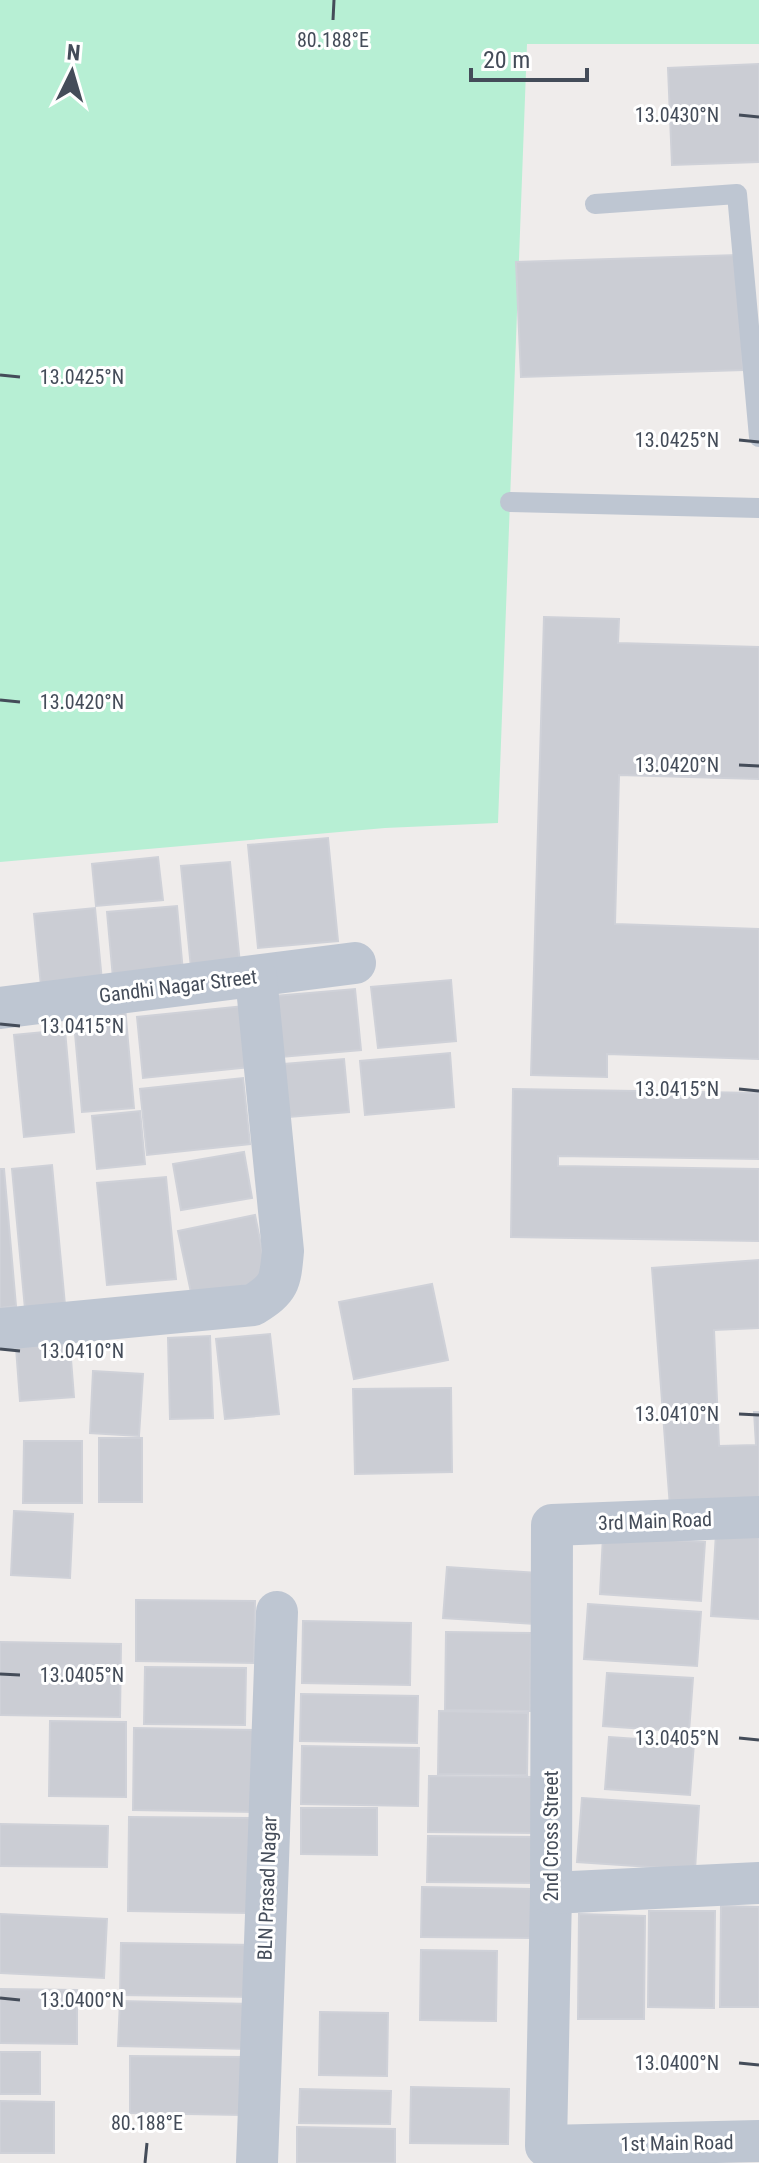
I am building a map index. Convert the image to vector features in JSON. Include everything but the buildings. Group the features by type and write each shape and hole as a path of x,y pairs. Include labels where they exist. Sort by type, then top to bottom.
{"street":[{"name":"Gandhi Nagar Street","path":"0,1008 355,963"},
{"path":"0,1329 253,1305 273,1292 281,1272 283,1251 256,977"},
{"name":"3rd Main Road","path":"552,1525 759,1517"},
{"name":"2nd Cross Street","path":"546,2146 551,1893 552,1525"},
{"name":"BLN Prasad Nagar","path":"257,2163 277,1612"},
{"path":"551,1893 759,1883"},
{"name":"1st Main Road","path":"546,2146 759,2141"}],"lane":[{"path":"595,204 737,194 759,437"},
{"path":"510,502 759,508"}],"green space":[{"path":"0,0 759,0 759,44 527,44 498,823 385,828 0,862"}]}
